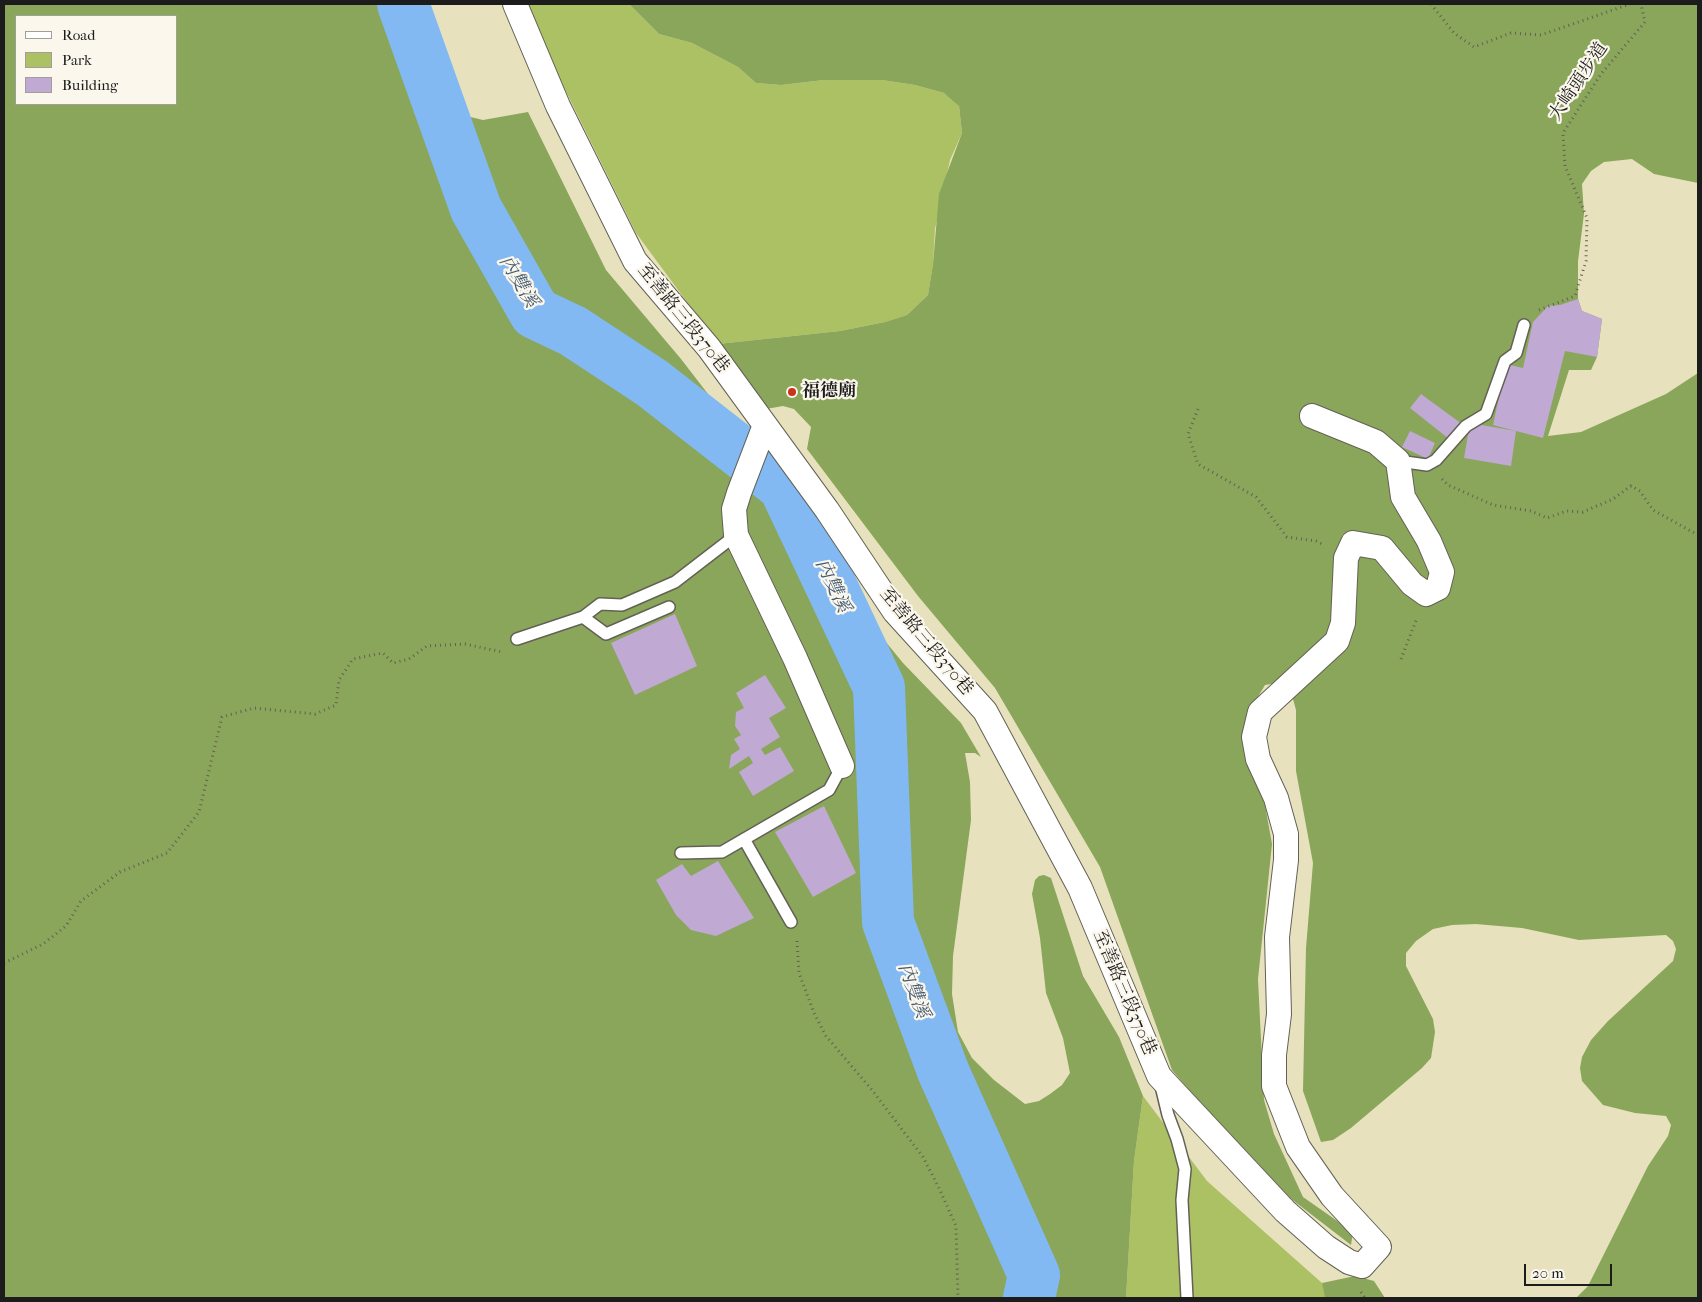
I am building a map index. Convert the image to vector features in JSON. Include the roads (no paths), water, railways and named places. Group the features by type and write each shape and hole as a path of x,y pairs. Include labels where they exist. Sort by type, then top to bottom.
{"street":[{"name":"至善路三段370巷","path":"515,4 558,106 635,261 709,348 828,510 895,612 985,711 1080,888 1159,1076 1285,1211 1326,1247 1349,1262 1362,1266 1378,1247 1332,1196 1298,1147 1274,1086 1274,1055 1279,1014 1277,937 1286,860 1286,834 1276,798 1258,759 1254,737 1260,712 1337,640 1343,623 1346,558 1353,543 1382,548 1412,584 1426,594 1438,588 1442,572 1429,541 1403,497 1398,461"},
{"path":"1312,416 1376,442 1398,461"},
{"path":"765,425 738,493 734,509 736,535 795,658 842,766"}],"lane":[{"path":"1398,461 1427,465 1436,460 1466,426 1486,414 1505,361 1516,353 1524,325"},
{"path":"517,639 583,617 600,604 622,605 675,582 736,535"},
{"path":"583,617 606,634 669,607"},
{"path":"681,853 722,852 829,790 842,766"},
{"path":"744,839 791,922"},
{"path":"1159,1076 1168,1115 1185,1169 1182,1200 1187,1298"}],"waterway":[{"name":"內雙溪","path":"403,4 476,209 535,313 573,331 652,383 784,486 879,687 888,922 943,1071 1034,1275 1029,1298"}],"place":[{"name":"福德廟","path":"792,392"}]}
